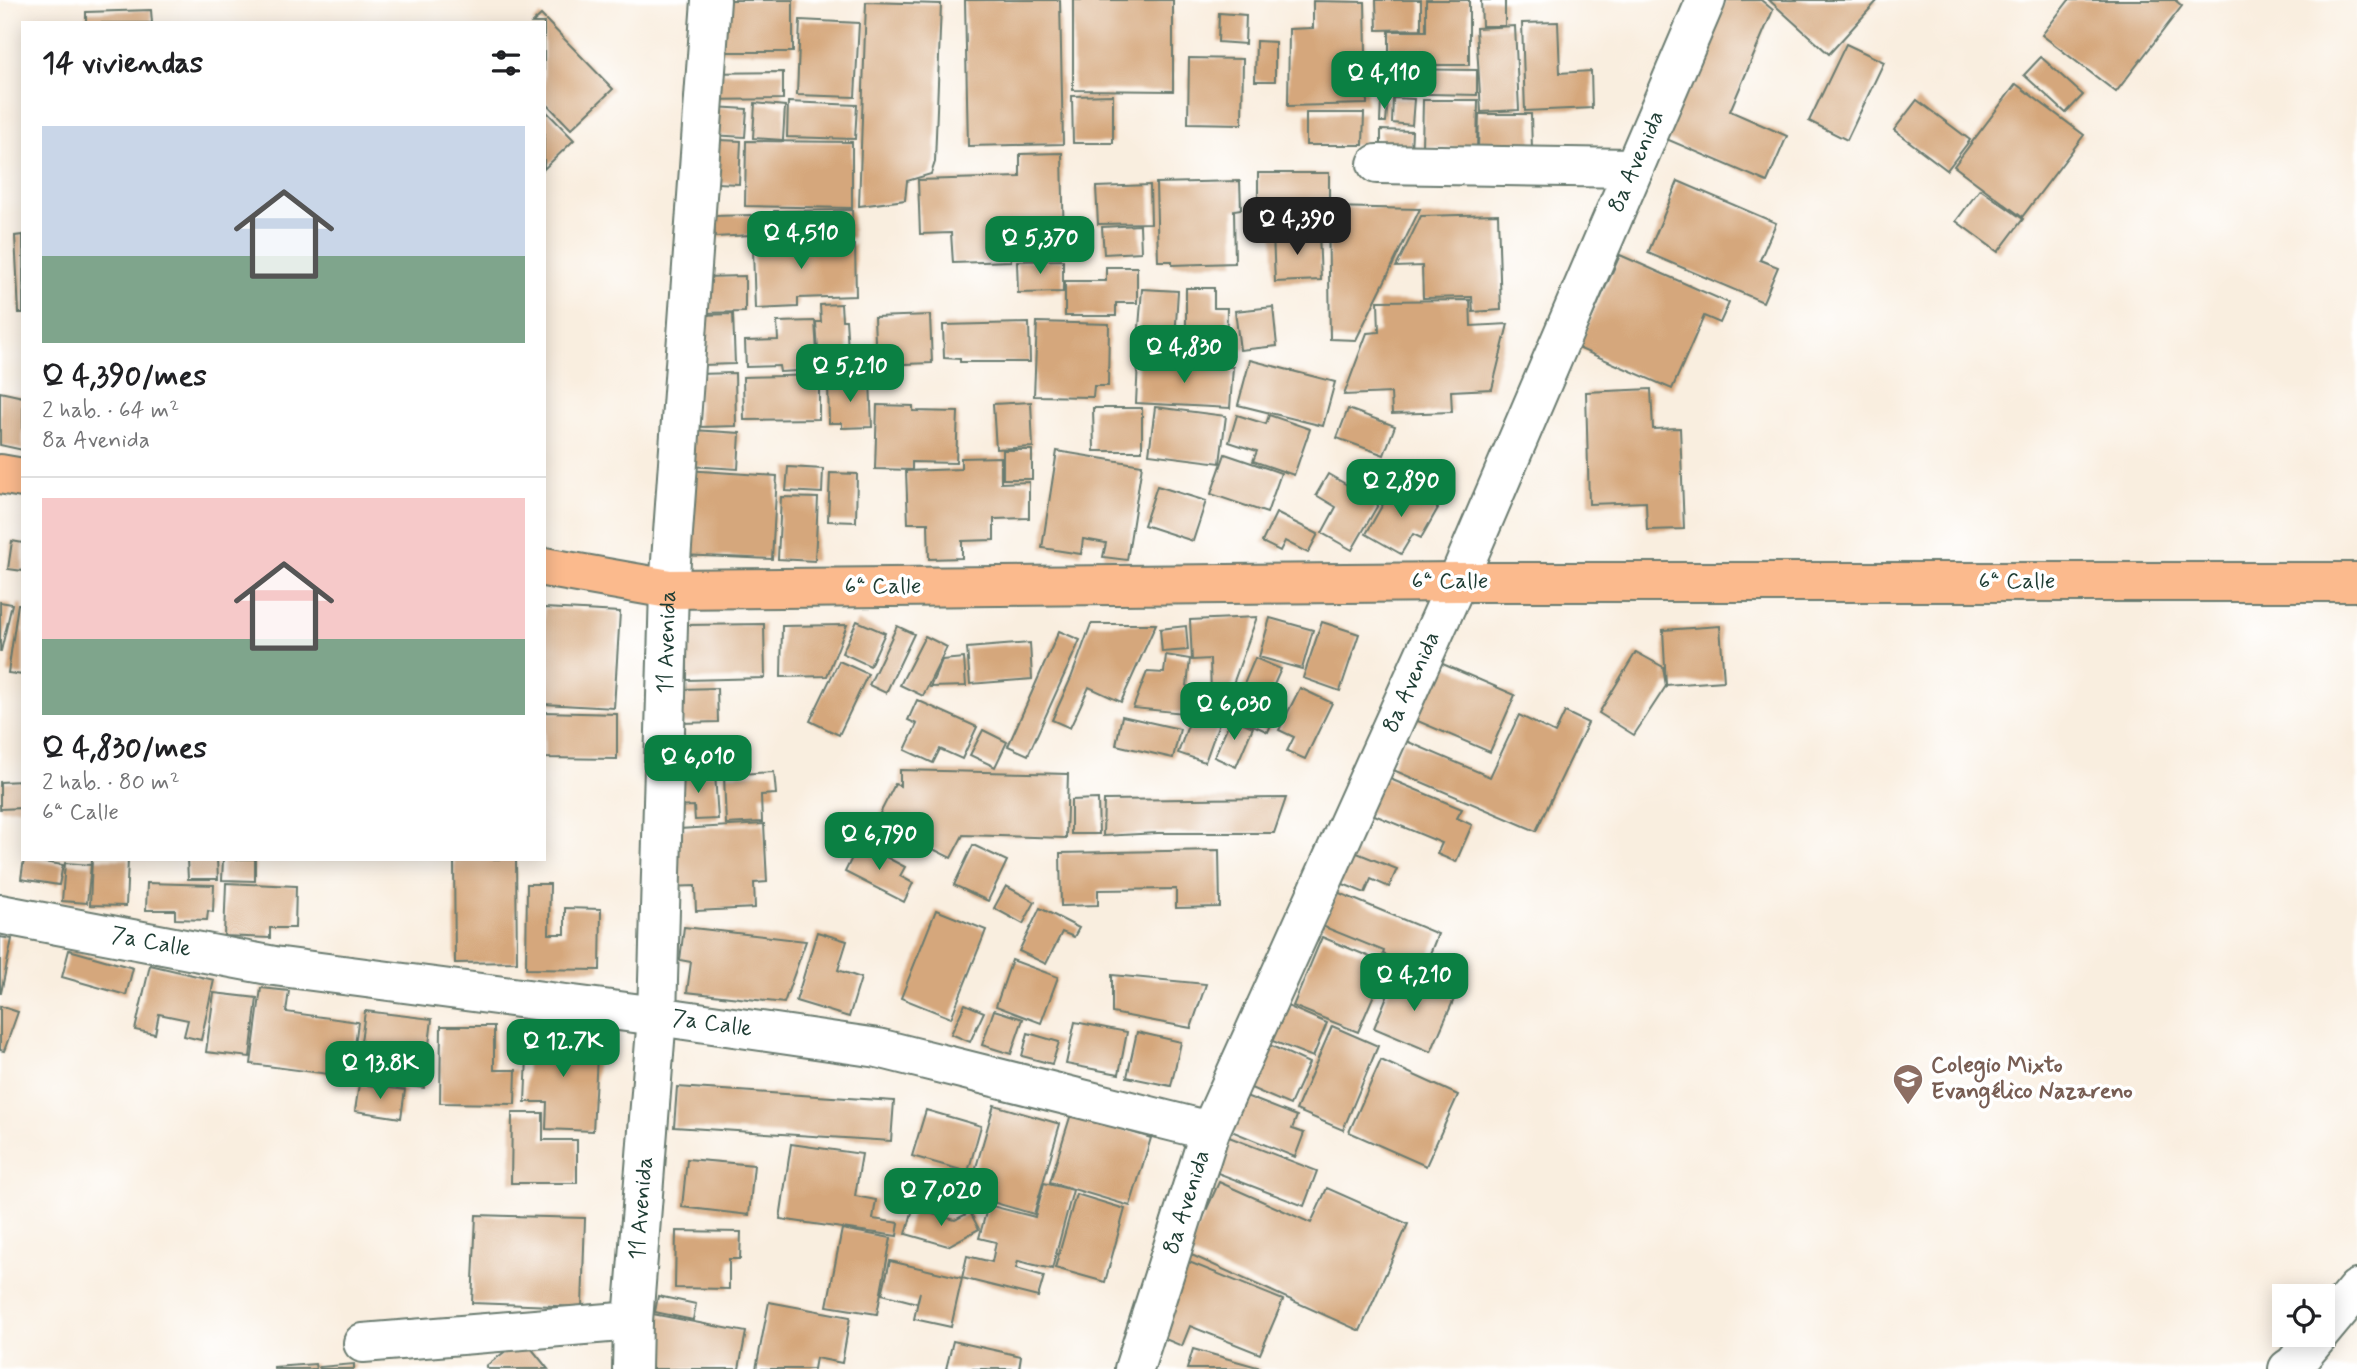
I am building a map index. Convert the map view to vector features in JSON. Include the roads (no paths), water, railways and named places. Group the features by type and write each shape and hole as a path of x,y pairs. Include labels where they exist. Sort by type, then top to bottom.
{"main road":[{"path":"0,474 21,478"},
{"name":"6ª Calle","path":"546,567 669,589 1457,582 2357,583"}],"street":[{"name":"11 Avenida","path":"632,1369 633,1321 657,1016 669,589 711,0"},
{"name":"8a Avenida","path":"1134,1369 1210,1132 1457,582 1706,0"},
{"path":"1377,164 1634,168"},
{"name":"7a Calle","path":"0,914 274,966 878,1048 1210,1132"},
{"path":"2335,1315 2357,1289"},
{"path":"363,1343 633,1321"},
{"path":"2288,1369 2294,1366 2309,1347"}],"place":[{"name":"Colegio Mixto Evangélico Nazareno","path":"1908,1106"}]}
